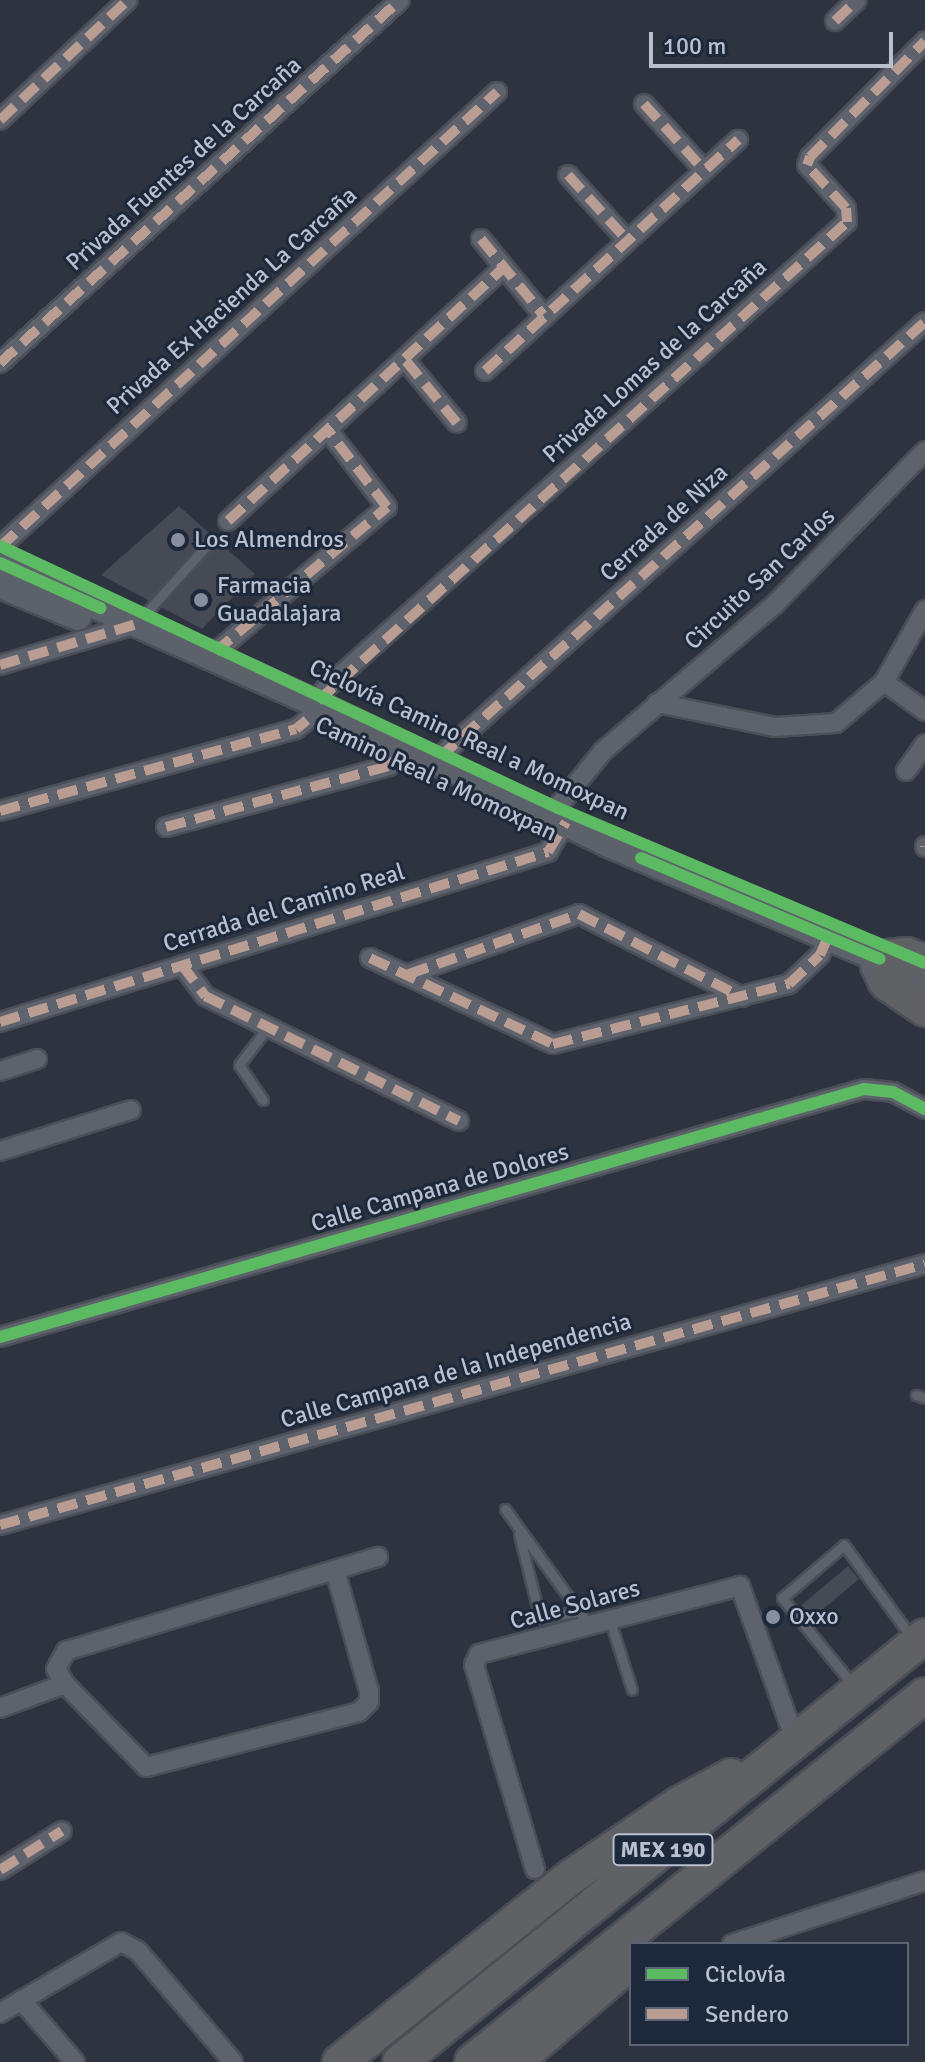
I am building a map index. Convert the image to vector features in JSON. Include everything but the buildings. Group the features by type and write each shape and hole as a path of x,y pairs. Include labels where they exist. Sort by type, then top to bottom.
{"highway":[{"path":"925,962 907,955 882,968 925,1009"},
{"name":"MEX 190","path":"400,2062 859,1692 922,1636"},
{"name":"MEX 190","path":"472,2062 925,1695"},
{"path":"654,1942 837,1781 870,1738"},
{"path":"340,2062 438,1978 582,1869 719,1780 766,1766"},
{"path":"515,2062 629,1964"}],"street":[{"path":"0,120 128,0"},
{"name":"Privada Fuentes de la Carcaña","path":"0,363 400,0"},
{"path":"835,21 857,0"},
{"name":"Privada Lomas de la Carcaña","path":"311,712 325,689 847,222 846,208 807,165 810,157 925,41"},
{"name":"Privada Ex Hacienda La Carcaña","path":"0,547 497,92"},
{"path":"644,104 704,170"},
{"path":"485,371 738,140"},
{"path":"568,175 627,240"},
{"path":"481,239 502,269 543,315"},
{"path":"228,521 330,433 502,269"},
{"name":"Cerrada de Niza","path":"436,760 925,322"},
{"path":"406,361 457,423"},
{"path":"210,657 387,507 330,433"},
{"name":"Circuito San Carlos","path":"558,826 603,751 786,594 925,451"},
{"name":"Camino Real a Momoxpan","path":"0,563 125,627 311,712 436,760 558,826 817,955 882,968 925,985"},
{"name":"Camino Real a Momoxpan","path":"0,585 210,657 395,760 558,826"},
{"path":"657,703 775,727 836,723 884,682 925,610"},
{"path":"0,665 125,627"},
{"path":"884,682 925,711"},
{"path":"0,811 296,729 311,712"},
{"path":"906,771 925,744"},
{"path":"166,827 389,766 395,760"},
{"name":"Cerrada del Camino Real","path":"0,1022 548,852 558,826"},
{"path":"409,974 579,914 742,997"},
{"path":"370,958 553,1044 789,984 817,955"},
{"path":"182,965 205,996 459,1121"},
{"path":"0,1071 37,1059"},
{"name":"Calle Campana de Dolores","path":"0,1337 864,1089 893,1092 925,1109"},
{"path":"0,1151 131,1110"},
{"name":"Calle Campana de la Independencia","path":"0,1525 925,1264"},
{"path":"335,1570 369,1691 369,1702 359,1712 146,1767 65,1684 56,1669 66,1651 378,1557"},
{"name":"Calle Solares","path":"535,1869 475,1658 740,1586 796,1742"},
{"path":"0,1708 65,1684"},
{"path":"0,1870 62,1831"},
{"path":"738,1942 925,1881"},
{"path":"0,2013 121,1942 138,1951 233,2062"},
{"path":"21,2000 75,2062"}],"lane":[{"path":"125,627 206,546"},
{"path":"263,1100 239,1065 268,1027"},
{"path":"505,1509 590,1627"},
{"path":"517,1527 540,1618 578,1611"},
{"path":"859,1692 782,1598 844,1545 922,1636"},
{"path":"610,1621 632,1690"}],"marked path":[{"path":"0,120 128,0"},
{"path":"0,363 400,0"},
{"path":"835,21 857,0"},
{"path":"318,701 847,222 846,208 807,165 810,157 925,41"},
{"path":"0,547 497,92"},
{"path":"644,104 704,170"},
{"path":"485,371 738,140"},
{"path":"568,175 627,240"},
{"path":"481,239 543,315"},
{"path":"228,521 502,269"},
{"path":"440,757 925,322"},
{"path":"406,361 457,423"},
{"path":"215,652 387,507 330,433"},
{"path":"0,665 137,624"},
{"path":"0,811 296,729 307,720"},
{"path":"166,827 389,766 395,760"},
{"path":"0,1022 548,852 566,822"},
{"path":"409,974 579,914 742,997"},
{"path":"370,958 553,1044 789,984 820,955 827,939"},
{"path":"182,965 205,996 459,1121"},
{"path":"0,1525 925,1264"},
{"path":"0,1870 62,1831"}],"cycle path":[{"name":"Ciclovía Camino Real a Momoxpan","path":"0,546 558,808 925,963"},
{"path":"0,563 100,608"},
{"path":"641,858 880,959"},
{"path":"0,1337 864,1089 893,1092 925,1109"}],"place":[{"name":"Los Almendros","path":"178,540"},
{"name":"Farmacia Guadalajara","path":"201,600"},
{"name":"Oxxo","path":"773,1617"}]}
